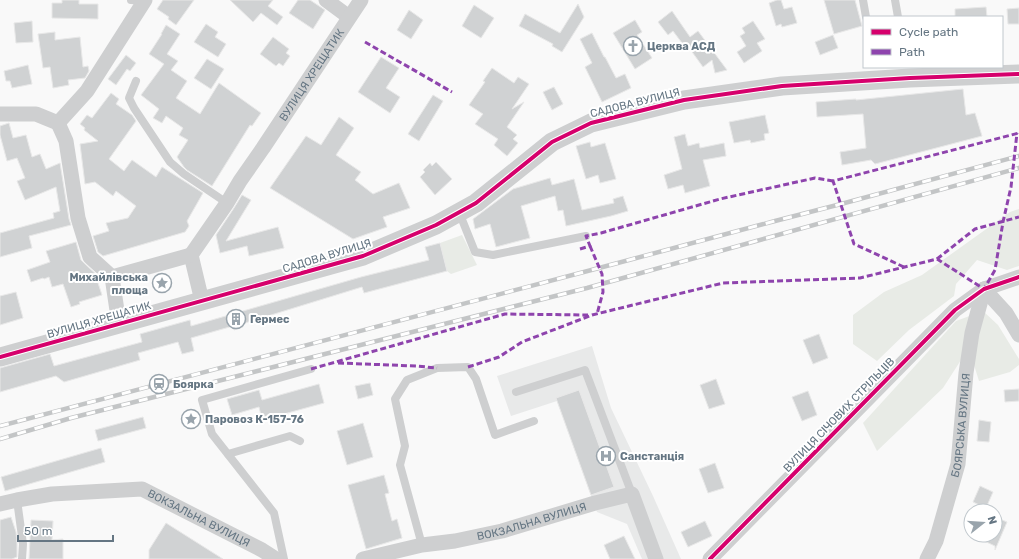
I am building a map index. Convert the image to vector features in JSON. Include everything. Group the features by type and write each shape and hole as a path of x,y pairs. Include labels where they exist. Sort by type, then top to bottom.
{"street":[{"path":"58,123 87,92 140,0"},
{"path":"326,0 349,17"},
{"name":"ВУЛИЦЯ ХРЕЩАТИК","path":"191,255 361,0"},
{"name":"САДОВА ВУЛИЦЯ","path":"202,301 362,256 436,225 476,203 552,142 591,123 684,100 782,86 908,73 1019,74"},
{"path":"0,114 36,114 58,123 66,141 78,218 90,257 112,277 118,324"},
{"path":"112,277 191,255 202,301"},
{"name":"ВУЛИЦЯ СІЧОВИХ СТРІЛЬЦІВ","path":"710,559 955,310 984,289 1019,277"},
{"path":"984,289 1006,313 1019,335"},
{"name":"БОЯРСЬКА ВУЛИЦЯ","path":"927,559 936,541 958,464 966,373 972,333 984,289"},
{"name":"ВУЛИЦЯ ХРЕЩАТИК","path":"0,357 202,301"},
{"name":"ВОКЗАЛЬНА ВУЛИЦЯ","path":"0,504 52,494 142,489 262,550 276,559"},
{"path":"632,494 656,559"},
{"name":"ВОКЗАЛЬНА ВУЛИЦЯ","path":"363,559 422,545 455,541 502,531 595,503 632,494"}],"lane":[{"path":"863,0 866,16"},
{"path":"895,0 898,16"},
{"path":"136,82 129,98 170,162 184,174 227,203"},
{"path":"459,212 475,252 493,255 586,236"},
{"path":"422,545 400,465 405,446 395,399 407,380 437,368 468,367 476,379 495,435 534,421"},
{"path":"284,559 274,513 212,434 202,400 311,369"},
{"path":"516,392 585,370 632,494"},
{"path":"228,454 290,436 300,441"},
{"path":"17,500 23,544 22,559"}],"shaded area":[{"path":"1019,209 1019,266 1007,270 977,260 956,284 954,296 909,330 877,361 853,344 853,315 884,292 922,275 1010,212"},
{"path":"462,235 477,265 451,274 447,271 440,243"},
{"path":"983,311 998,325 1019,359 1019,365 1010,372 979,381 974,365 961,360 943,388 877,451 863,423 956,321"},
{"name":"Санстанція","path":"592,346 611,408 681,559 642,559 627,524 597,512 557,401 511,416 497,376"}],"building":[{"path":"62,0 79,0 79,4 98,4 98,19 52,18 52,3 62,3"},
{"path":"163,0 194,0 176,25 168,19 169,17 157,9"},
{"path":"230,0 273,0 268,6 283,17 277,25 261,13 253,22"},
{"path":"298,0 310,0 325,10 313,29 289,13"},
{"path":"781,0 784,9 792,7 797,23 782,27 781,24 776,26 769,3"},
{"path":"824,0 855,0 862,26 834,34"},
{"path":"578,4 584,17 562,52 552,46 553,44 519,26 525,14 560,33"},
{"path":"474,5 494,18 481,38 462,26"},
{"path":"986,7 987,16 955,16 955,9"},
{"path":"1019,8 1019,24 1008,24 1007,9"},
{"path":"409,10 423,20 411,39 397,30"},
{"path":"672,11 690,37 698,31 727,70 715,73 712,60 703,67 690,49 688,51 673,31 668,35 658,22"},
{"name":"Церква АСД","path":"635,20 642,32 637,35 652,58 635,69 613,33"},
{"path":"32,21 33,42 16,43 14,23"},
{"path":"753,21 765,39 757,43 762,51 744,63 737,52 746,46 740,36 745,33 742,28"},
{"path":"206,24 218,32 215,37 226,44 218,57 194,42"},
{"path":"166,25 180,34 167,54 178,61 171,70 187,81 176,98 200,114 219,83 261,113 252,126 250,125 212,186 187,170 177,157 188,140 179,135 183,128 166,116 162,123 153,118 159,109 141,95 164,64 149,54"},
{"path":"55,32 55,40 80,37 83,67 88,66 89,71 85,78 68,80 69,85 53,88 50,67 43,68 38,34"},
{"path":"592,33 616,78 625,74 631,88 602,102 585,67 592,63 580,39"},
{"path":"833,35 838,48 820,55 815,42"},
{"path":"273,37 289,49 286,53 290,56 283,66 279,63 276,66 260,54"},
{"path":"126,55 136,63 130,71 127,69 116,85 108,79"},
{"path":"381,57 399,68 386,88 400,97 390,113 358,92"},
{"path":"207,59 224,69 211,89 194,78"},
{"path":"28,65 32,84 12,88 10,81 6,81 4,71"},
{"path":"492,68 514,83 518,77 529,84 512,109 524,102 507,127 517,135 513,139 518,143 507,156 494,145 498,139 475,124 483,114 469,105 485,82 483,81"},
{"path":"554,87 563,104 552,110 543,92"},
{"path":"963,89 966,115 975,113 982,136 875,164 871,160 842,165 840,152 866,148 863,114 817,117 816,102 856,100"},
{"path":"111,93 119,99 116,104 132,115 136,121 109,159 124,171 132,160 156,177 162,167 203,193 187,221 189,226 185,232 103,256 98,252 93,236 109,231 106,223 128,218 136,206 116,191 113,196 95,182 85,184 80,144 98,141 84,130 85,128 80,124 87,115 92,118"},
{"path":"433,95 443,101 419,141 408,134"},
{"path":"765,115 769,133 764,134 765,140 751,143 750,140 734,143 729,122"},
{"path":"339,117 354,128 336,155 361,172 355,180 373,194 399,183 410,208 383,217 387,227 353,239 270,188 306,136 321,145"},
{"path":"9,123 13,138 26,135 32,157 40,154 46,169 60,163 71,225 29,236 32,248 0,257 0,233 54,218 53,213 60,211 56,187 25,200 17,181 25,178 17,158 7,161 0,135 0,126"},
{"path":"685,134 688,146 699,143 700,148 724,143 726,156 703,160 710,186 685,193 683,185 668,189 664,175 682,169 674,137"},
{"path":"590,142 591,147 605,143 616,179 600,183 598,175 586,179 576,146"},
{"path":"436,162 452,179 435,195 420,177 425,172 423,170 430,163 432,166"},
{"path":"550,178 552,185 574,179 582,210 614,203 613,199 623,196 628,211 566,226 563,210 558,211 555,196 521,206 530,238 496,247 490,224 475,229 473,219 513,189"},
{"path":"242,195 251,200 226,241 278,227 284,248 249,256 247,246 220,253 216,235"},
{"path":"76,242 81,260 101,279 97,280 102,295 79,302 80,304 71,307 63,284 52,287 49,277 31,282 27,270 50,262 46,251"},
{"path":"440,243 447,271 364,293 362,287 242,324 243,327 234,330 233,326 191,338 194,351 182,354 178,342 138,353 140,360 64,382 56,376 0,392 0,368 50,354 54,366 142,342 140,334 190,320 191,326 361,277 429,260 425,247"},
{"path":"16,292 23,318 0,325 0,296"},
{"path":"819,334 828,358 813,364 803,340"},
{"path":"716,379 725,404 709,409 700,385"},
{"path":"370,383 373,395 358,399 355,386"},
{"path":"319,384 324,403 262,420 259,407 232,415 227,399 259,390 262,400"},
{"path":"1019,389 1019,401 1005,402 1004,390"},
{"path":"579,390 614,487 591,495 556,398"},
{"path":"808,391 817,415 802,421 792,397"},
{"path":"143,417 146,428 98,441 95,430"},
{"path":"979,420 991,422 989,442 977,441"},
{"path":"363,423 373,457 347,465 337,431"},
{"path":"101,448 105,462 5,491 1,477"},
{"path":"715,463 724,488 708,493 699,469"},
{"path":"384,475 389,493 385,494 392,521 397,519 402,538 366,549 348,485"},
{"path":"980,486 993,492 988,503 973,502"},
{"path":"11,517 16,532 17,557 12,559 0,559 0,520"},
{"path":"31,520 53,521 52,540 63,539 63,559 29,559"},
{"path":"1003,520 1007,522 1003,531"},
{"path":"705,521 712,536 688,547 681,532"},
{"path":"166,523 223,559 149,559 149,550"},
{"path":"624,536 635,559 610,559 604,545"},
{"path":"988,543 998,543 995,550 995,546"}],"railway":[{"path":"0,426 1019,156"},
{"path":"0,439 71,418 587,288 1019,168"}],"marked path":[{"path":"365,42 452,92"},
{"path":"468,367 499,357 522,342 592,315 723,283 860,278 937,259 984,289 995,270 1003,222 1011,187 1017,133"},
{"path":"904,267 854,244 833,181 1019,133"},
{"path":"580,249 590,246 586,236 720,199 815,178 833,181"},
{"path":"937,259 975,229 1019,217"},
{"path":"590,246 602,274 603,292 597,314"},
{"path":"311,369 505,314 588,315"},
{"path":"338,363 437,368"}],"cycle path":[{"path":"0,357 363,256 436,225 476,203 552,142 591,123 684,100 782,86 910,78 1019,74"},
{"path":"710,559 955,310 984,289 1019,277"}],"place":[{"name":"Церква АСД","path":"633,46"},
{"name":"Михайлівська площа","path":"162,283"},
{"name":"Гермес","path":"236,319"},
{"name":"Боярка","path":"159,384"},
{"name":"Паровоз К-157-76","path":"191,419"},
{"name":"Санстанція","path":"606,456"}]}
